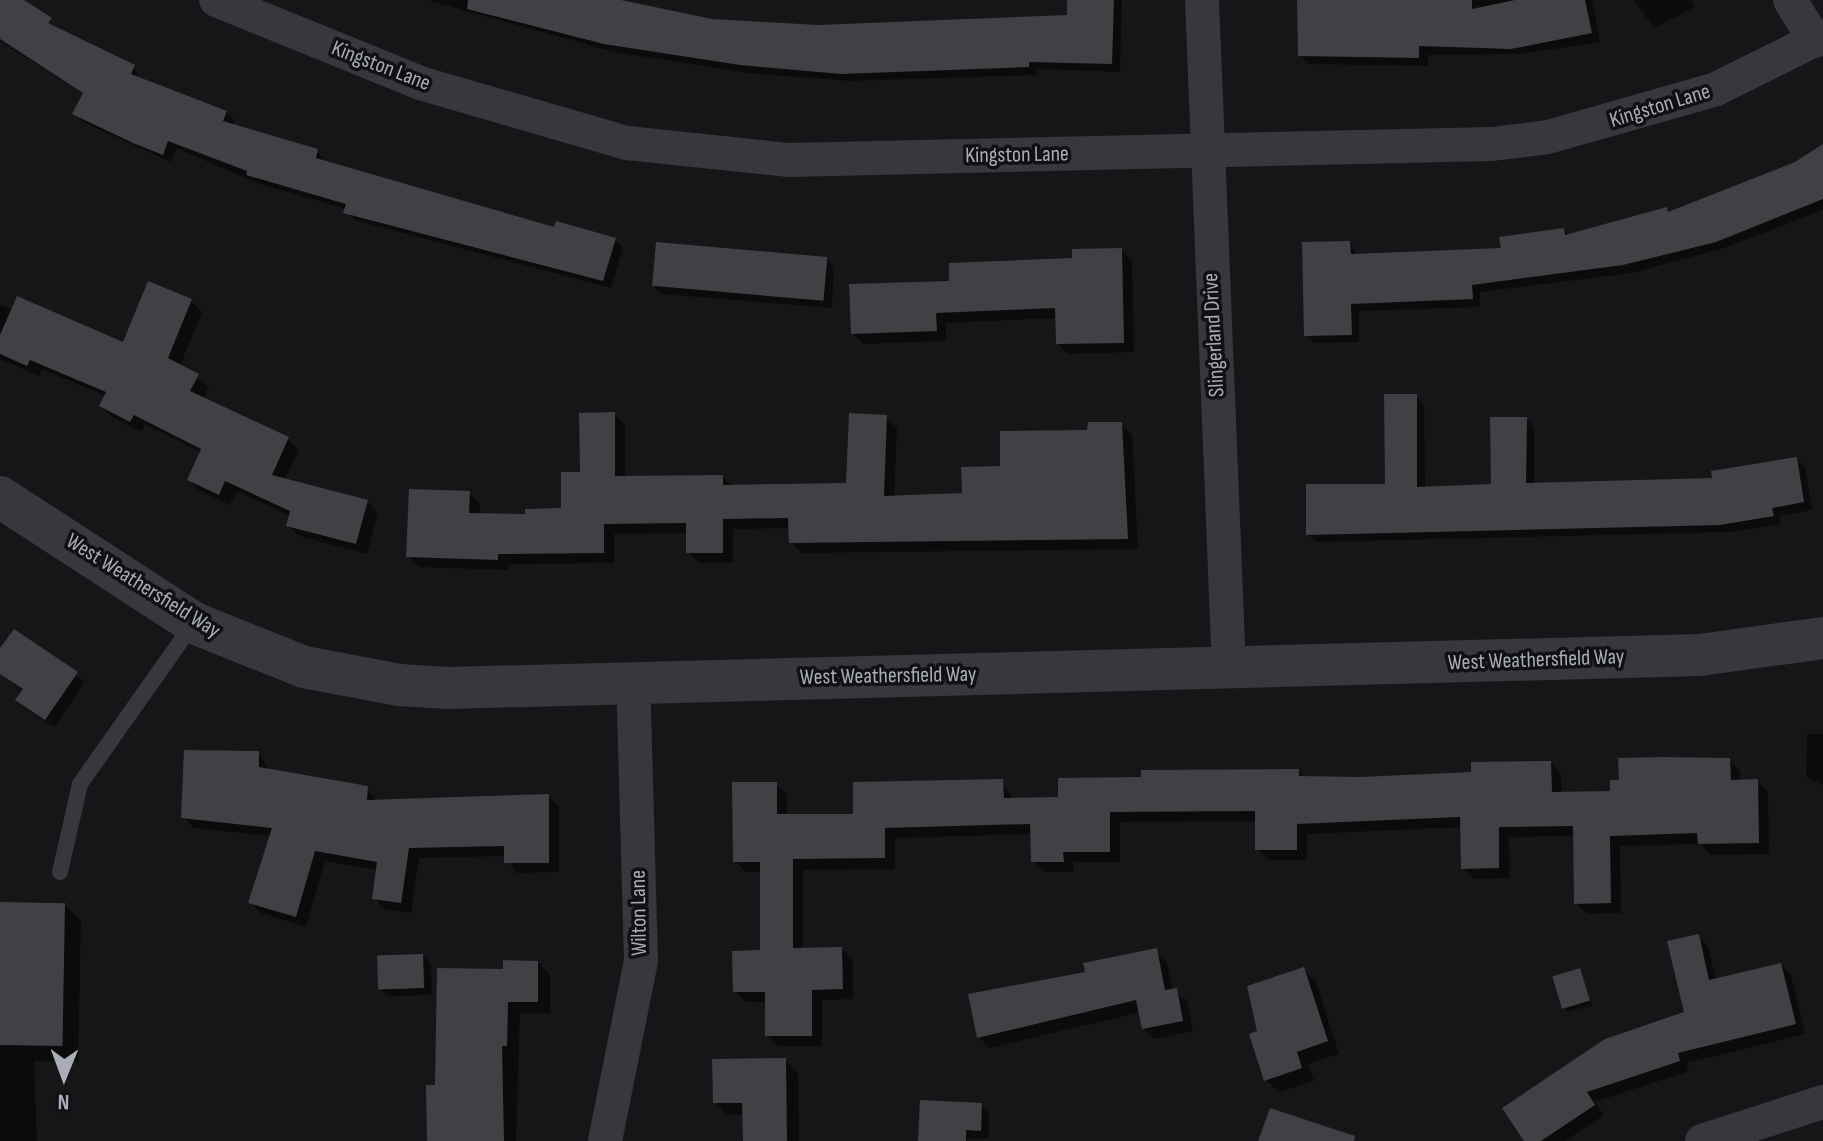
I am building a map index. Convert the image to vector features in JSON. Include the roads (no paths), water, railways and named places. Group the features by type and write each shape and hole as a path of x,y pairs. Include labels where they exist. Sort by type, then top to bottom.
{"street":[{"name":"Kingston Lane","path":"216,0 420,83 627,143 789,160 1492,144 1548,137 1716,89 1819,38"},
{"name":"Slingerland Drive","path":"1202,0 1229,669"},
{"path":"1790,0 1819,38"},
{"name":"West Weathersfield Way","path":"0,497 194,623 304,667 399,685 1229,669 1700,655 1823,638"},
{"name":"Wilton Lane","path":"605,1141 641,961 633,682"},
{"path":"1702,1141 1823,1102"}],"lane":[{"path":"60,872 80,784 194,623"}]}
